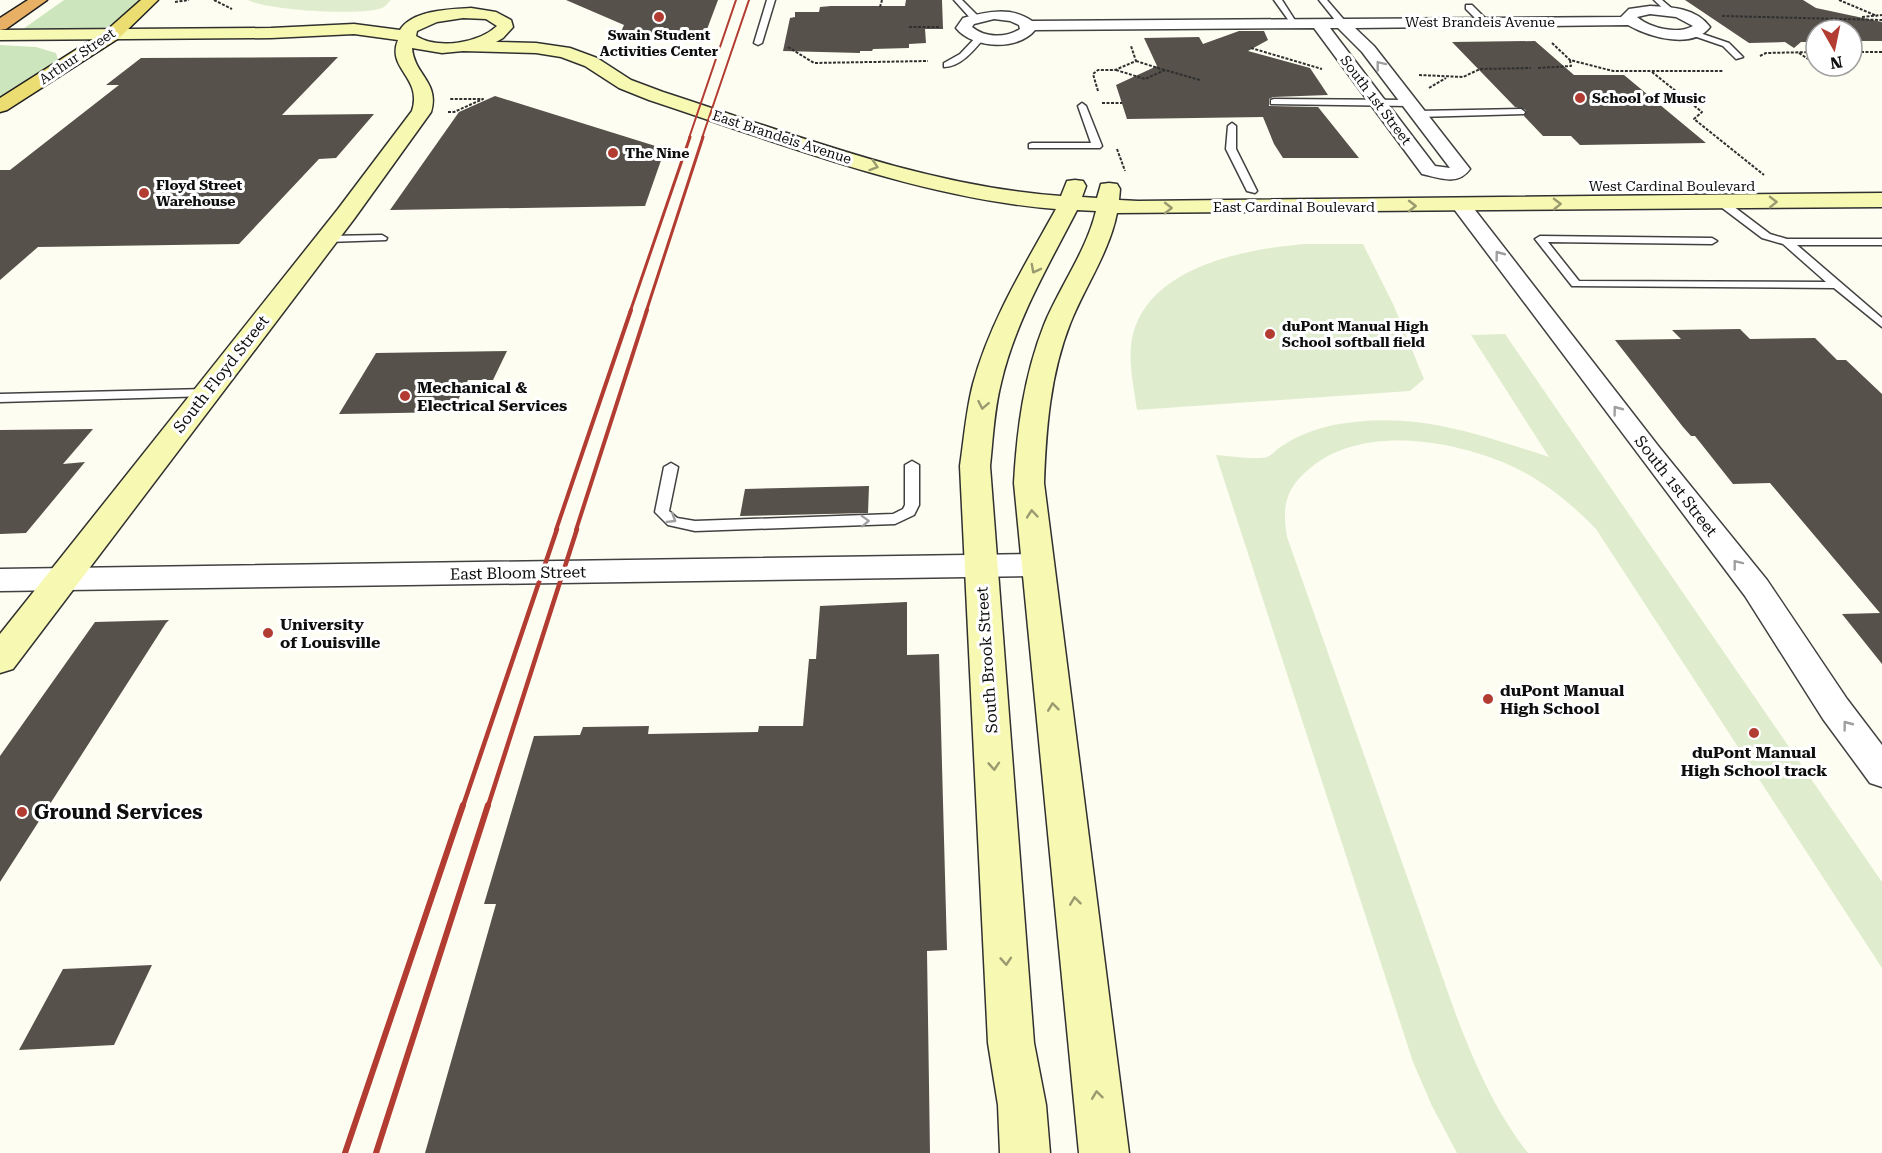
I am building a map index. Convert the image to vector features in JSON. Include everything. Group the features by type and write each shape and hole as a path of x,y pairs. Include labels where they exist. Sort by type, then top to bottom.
{"highway":[{"path":"6,22 39,0"}],"main road":[{"name":"Arthur Street","path":"0,106 113,34 150,0"},
{"path":"432,92 414,77 403,54 406,37 413,26 483,0"},
{"path":"230,32 481,14 509,18 529,28 583,47"},
{"path":"0,35 354,28 406,37 411,43 427,47 459,46 496,36 504,17"},
{"name":"East Brandeis Avenue","path":"504,17 510,32 528,38 583,47 606,55 660,85 899,154"},
{"path":"0,41 59,45 71,51 69,61"},
{"path":"432,92 433,62 459,46"},
{"name":"East Brandeis Avenue","path":"459,46 536,48 564,52 591,62 625,84 656,96 900,175 1019,198 1115,191"},
{"name":"South Floyd Street","path":"0,659 327,239 421,112 426,101 424,89 432,92"},
{"name":"East Brandeis Avenue","path":"919,159 1031,181 1072,194"},
{"name":"West Cardinal Boulevard","path":"1464,193 1882,185"},
{"path":"1104,1153 1036,565 1029,483 1032,420 1041,368 1057,323 1106,220 1115,191"},
{"name":"East Cardinal Boulevard","path":"1115,191 1464,193"},
{"name":"East Cardinal Boulevard","path":"1115,191 1464,193"},
{"name":"West Cardinal Boulevard","path":"1464,193 1721,202 1882,200"},
{"name":"South Brook Street","path":"1025,1153 1022,1105 1011,1043 975,466 980,420 990,372 1011,314 1072,194"}],"street":[{"path":"1650,10 1672,12 1700,23 1701,30 1694,33 1676,34 1653,31 1630,21 1629,14 1650,10"},
{"path":"1029,27 1026,23 1013,17 994,15 975,18 964,24 964,28 972,35 1010,38 1024,33 1029,27 1137,23 1330,23"},
{"name":"West Brandeis Avenue","path":"1330,23 1630,21"},
{"name":"South 1st Street","path":"1330,23 1377,102 1429,170 1464,193 1650,453 1756,588 1835,709 1882,772"},
{"name":"South 1st Street","path":"1330,23 1356,35 1461,169 1464,193"},
{"name":"East Bloom Street","path":"0,580 1036,565"}],"lane":[{"path":"758,43 771,0"},
{"path":"958,0 975,18"},
{"path":"1278,0 1295,23"},
{"path":"1323,0 1330,23"},
{"path":"1658,0 1672,12"},
{"path":"1469,7 1483,21"},
{"path":"1694,33 1713,41"},
{"path":"947,65 963,56 981,37"},
{"path":"1274,102 1377,102 1442,114 1521,112"},
{"path":"1032,146 1097,146 1082,105"},
{"path":"1232,126 1230,149 1252,191"},
{"path":"1721,202 1766,236 1787,242 1882,242"},
{"path":"327,239 382,237"},
{"path":"1712,242 1540,239 1576,284 1837,285"},
{"path":"1787,242 1882,324"},
{"path":"0,398 206,393"},
{"path":"671,467 662,512 673,522 695,526 895,519 909,512 912,505 912,465"}],"path":[{"path":"880,7 882,0"},
{"path":"1839,0 1877,16"},
{"path":"1715,16 1848,18 1882,15"},
{"path":"1864,19 1882,20"},
{"path":"909,27 943,27"},
{"path":"1546,38 1570,60 1613,71 1733,71"},
{"path":"1129,43 1136,61"},
{"path":"788,47 814,63 933,61"},
{"path":"1250,48 1324,70"},
{"path":"1864,52 1882,52"},
{"path":"1766,53 1804,53"},
{"path":"1798,53 1804,57"},
{"path":"1538,68 1571,66 1570,60"},
{"path":"1115,70 1136,61 1200,80"},
{"path":"1442,114 1409,74 1463,77 1480,69 1531,68"},
{"path":"1122,103 1101,103 1093,74 1098,70 1115,70 1145,79 1165,70"},
{"path":"1652,72 1702,112 1694,119 1764,175 1753,175"},
{"path":"1423,91 1446,77"},
{"path":"1145,79 1147,84"},
{"path":"432,92 483,99 454,112 441,113"},
{"path":"1115,191 1116,147"}],"green space":[{"path":"64,0 141,0 111,25 104,28 23,29"},
{"path":"248,0 391,0 384,7 374,10 338,12 274,7"},
{"path":"0,45 36,47 56,53 58,60 54,66 0,100"},
{"name":"duPont Manual High School softball field","path":"1305,244 1363,244 1394,306 1424,379 1410,391 1137,410 1131,370 1131,346 1139,319 1153,298 1174,281 1198,268 1225,258 1253,251"},
{"name":"duPont Manual High School track","path":"1505,334 1882,882 1882,968 1596,529 1576,509 1542,483 1518,469 1457,448 1404,440 1378,441 1353,446 1330,455 1301,476 1290,491 1285,508 1287,537 1456,1015 1487,1087 1506,1121 1528,1153 1457,1153 1432,1106 1413,1062 1216,455 1263,458 1306,433 1333,425 1390,420 1417,422 1469,432 1549,457 1471,335"}],"building":[{"name":"Swain Student Activities Center","path":"566,0 718,0 703,40 617,41 624,25"},
{"path":"906,0 942,0 943,29 925,29 926,43 909,44 909,48 873,49 872,51 860,51 860,53 783,51 790,18 795,17 795,12 819,12 820,7 831,6 905,6"},
{"path":"1685,0 1803,0 1816,8 1863,18 1804,18 1804,42 1794,48 1785,42 1749,43"},
{"path":"1864,18 1882,22 1882,41 1864,41"},
{"path":"1239,31 1264,31 1268,40 1248,51 1310,68 1328,95 1273,97 1269,99 1269,106 1318,107 1359,158 1283,158 1274,144 1263,117 1127,119 1116,85 1157,66 1144,38 1199,37 1203,44"},
{"name":"School of Music","path":"1535,41 1574,75 1624,75 1706,143 1580,145 1571,136 1543,136 1524,116 1526,110 1515,107 1452,42"},
{"path":"338,57 282,115 374,114 336,158 319,159 239,244 38,247 0,280 0,170 10,170 119,85 106,85 141,58"},
{"name":"The Nine","path":"495,96 665,149 645,206 390,210 459,112"},
{"path":"1740,329 1750,339 1815,338 1837,360 1846,360 1882,394 1882,664 1842,614 1880,613 1770,483 1733,484 1695,436 1691,436 1683,427 1615,340 1681,339 1672,330"},
{"name":"Mechanical & Electrical Services","path":"507,351 493,380 468,380 452,412 339,414 376,353"},
{"path":"93,429 63,464 85,462 26,533 0,534 0,430"},
{"path":"869,486 868,513 740,516 745,489"},
{"path":"907,602 907,655 939,654 947,950 927,951 930,1153 425,1153 496,904 484,904 534,736 580,735 583,727 649,726 648,734 758,732 759,726 803,726 809,659 816,659 820,606"},
{"name":"Ground Services","path":"169,620 0,882 0,756 95,622"},
{"path":"152,965 114,1045 19,1050 63,969"}],"railway":[{"path":"689,138 736,0"},
{"path":"702,138 749,0"},
{"path":"630,312 690,137"},
{"path":"646,312 703,137"},
{"path":"556,530 631,310"},
{"path":"576,530 647,310"},
{"path":"463,806 557,529"},
{"path":"488,806 577,529"},
{"path":"345,1153 463,805"},
{"path":"376,1153 488,805"}],"place":[{"name":"Swain Student Activities Center","path":"659,17"},
{"name":"School of Music","path":"1580,98"},
{"name":"The Nine","path":"613,153"},
{"name":"Floyd Street Warehouse","path":"144,193"},
{"name":"duPont Manual High School softball field","path":"1270,334"},
{"name":"Mechanical & Electrical Services","path":"405,396"},
{"name":"University of Louisville","path":"268,633"},
{"name":"duPont Manual High School","path":"1488,699"},
{"name":"duPont Manual High School track","path":"1754,733"},
{"name":"Ground Services","path":"22,812"}]}
